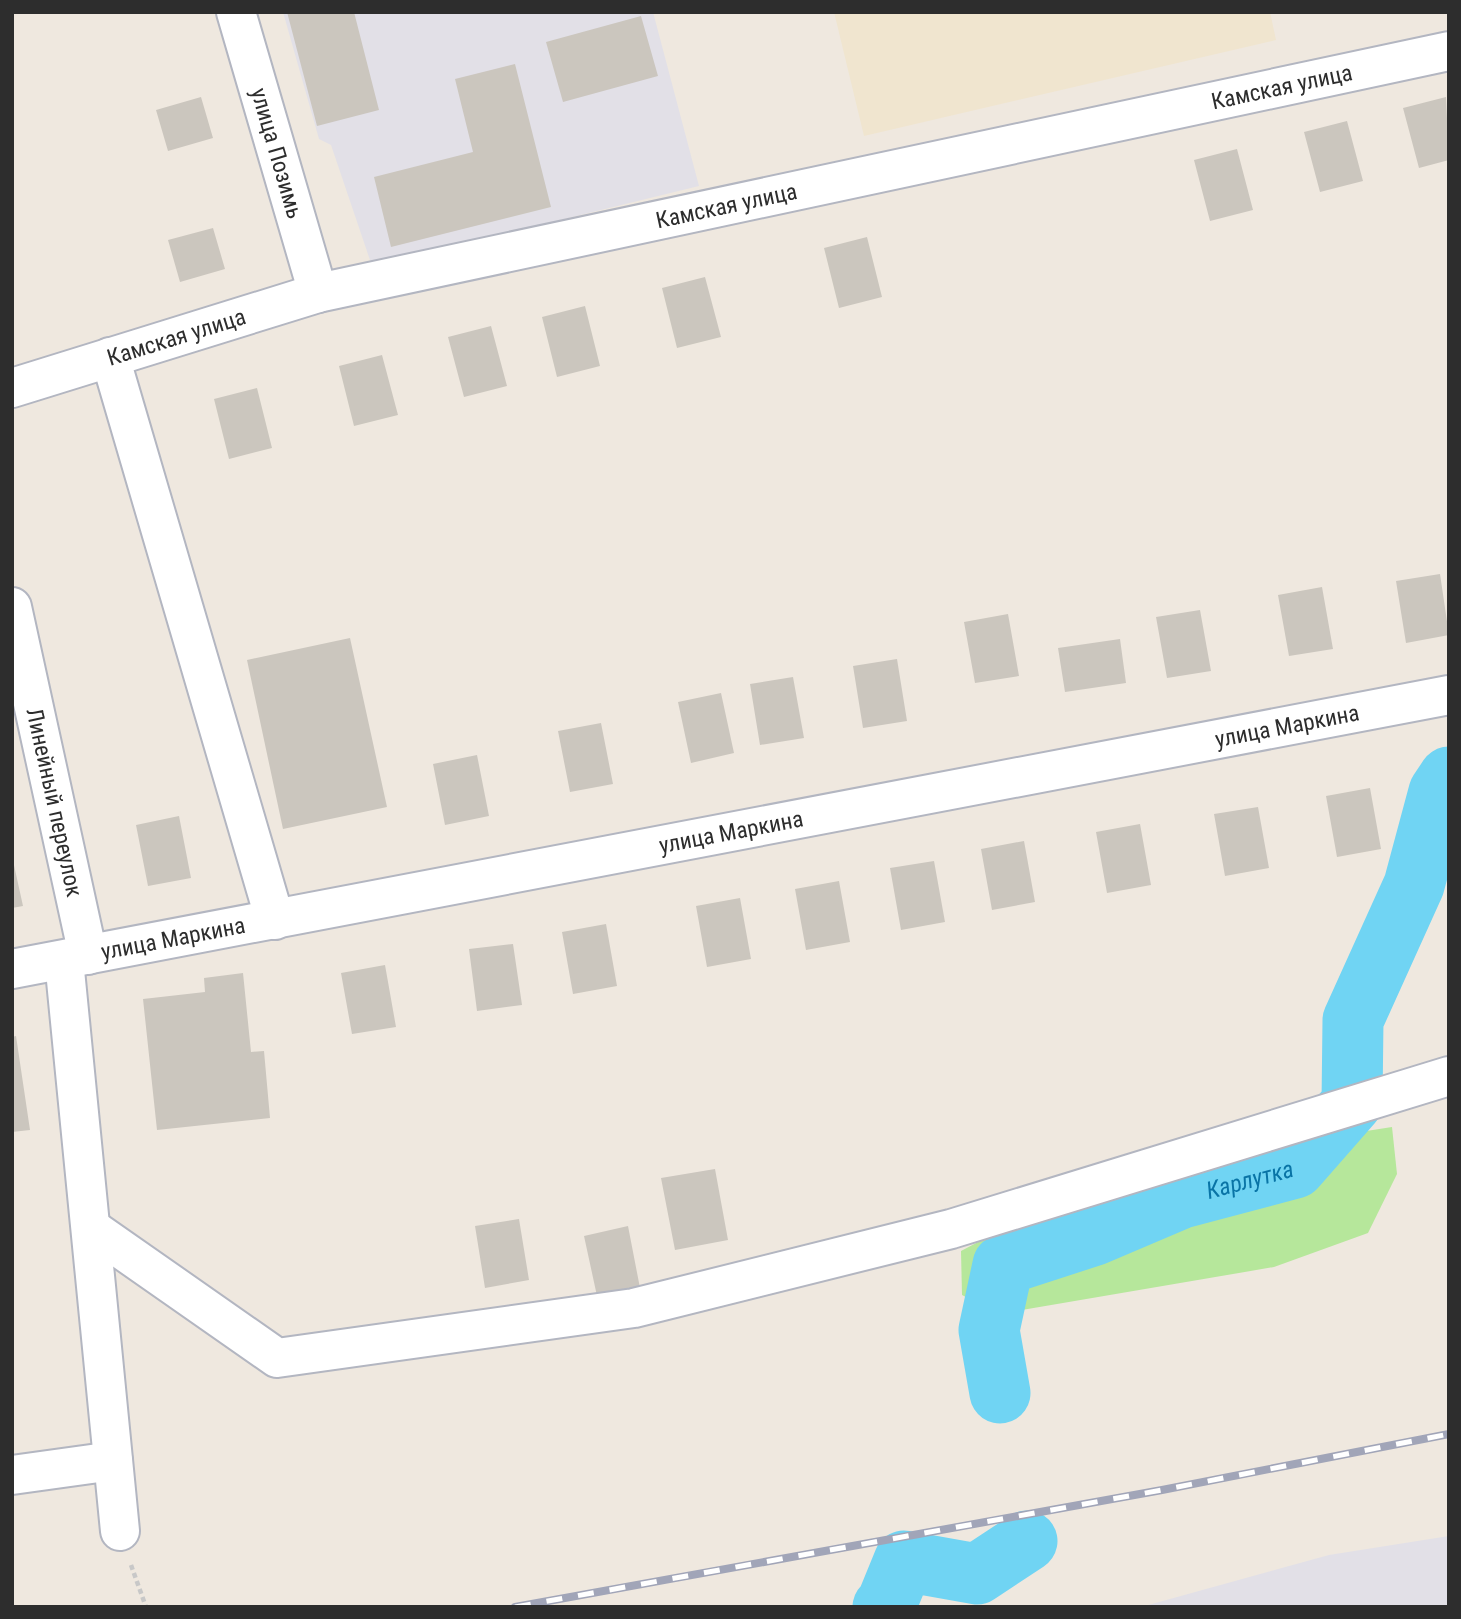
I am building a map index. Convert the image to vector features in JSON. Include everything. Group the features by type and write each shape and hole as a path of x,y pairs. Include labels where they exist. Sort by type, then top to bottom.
{"street":[{"name":"улица Позимь","path":"236,12 318,293"},
{"name":"Камская улица","path":"12,388 318,293 1449,51"},
{"path":"110,357 275,920"},
{"name":"Линейный переулок","path":"12,607 76,958 91,1228 120,1531"},
{"name":"улица Маркина","path":"12,969 1449,695"},
{"path":"91,1228 277,1358 634,1308 951,1229 1449,1076"},
{"path":"12,1475 113,1461"}],"path":[{"path":"120,1531 146,1607"}],"shaded area":[{"path":"283,12 653,12 699,186 372,266 331,145 319,139"},
{"path":"834,12 1270,12 1276,40 864,136"},
{"path":"1449,1536 1449,1607 1141,1607 1329,1555"}],"green space":[{"path":"1392,1127 1397,1174 1368,1233 1274,1267 999,1314 962,1295 961,1251 1016,1222 1251,1149"}],"building":[{"path":"287,12 354,12 379,110 317,126"},
{"path":"641,16 658,76 563,102 546,42"},
{"path":"515,64 551,207 391,247 374,177 473,152 455,79"},
{"path":"201,97 213,138 168,151 156,110"},
{"path":"1446,97 1449,160 1419,168 1403,108"},
{"path":"1347,121 1363,181 1320,192 1304,132"},
{"path":"1237,149 1253,210 1210,221 1194,160"},
{"path":"213,228 225,269 180,282 168,240"},
{"path":"867,237 882,297 839,308 824,248"},
{"path":"705,277 721,337 677,348 662,288"},
{"path":"585,306 600,366 557,377 542,317"},
{"path":"491,326 507,386 464,397 448,337"},
{"path":"382,355 398,415 354,426 339,366"},
{"path":"257,388 272,448 229,459 214,399"},
{"path":"1440,574 1449,635 1406,643 1396,581"},
{"path":"1322,587 1333,649 1289,656 1278,595"},
{"path":"1200,610 1211,671 1167,678 1156,617"},
{"path":"1008,614 1019,676 975,683 964,622"},
{"path":"350,638 387,807 283,829 247,660"},
{"path":"1120,639 1126,683 1065,692 1058,648"},
{"path":"897,659 907,721 863,728 853,666"},
{"path":"793,677 804,738 760,745 750,684"},
{"path":"721,693 734,753 691,763 678,702"},
{"path":"601,723 613,784 570,792 558,731"},
{"path":"477,755 489,816 445,825 433,764"},
{"path":"1370,788 1381,849 1337,857 1326,796"},
{"path":"1258,807 1269,868 1225,876 1214,814"},
{"path":"179,816 191,878 148,886 136,825"},
{"path":"1140,824 1151,885 1107,893 1096,832"},
{"path":"1024,841 1035,902 992,910 981,849"},
{"path":"12,856 23,906 12,908"},
{"path":"934,861 945,922 901,930 890,868"},
{"path":"839,881 850,942 806,950 795,889"},
{"path":"740,898 751,959 707,967 696,906"},
{"path":"606,924 617,986 573,994 562,932"},
{"path":"513,944 522,1005 477,1011 469,949"},
{"path":"385,965 396,1027 352,1034 341,973"},
{"path":"243,973 251,1052 264,1051 270,1118 157,1130 143,999 205,992 204,978"},
{"path":"16,1036 30,1130 12,1132 12,1037"},
{"path":"715,1169 728,1240 675,1250 661,1178"},
{"path":"519,1219 529,1280 485,1288 475,1226"},
{"path":"628,1226 640,1288 597,1296 584,1236"}],"waterway":[{"name":"Карлутка","path":"1000,1393 989,1330 1003,1265 1095,1235 1182,1198 1295,1168 1352,1103 1353,1020 1414,885 1439,792 1449,777"},
{"name":"Карлутка","path":"883,1607 904,1561 977,1574 1027,1541"}],"railway":[{"path":"515,1607 1162,1490 1449,1434"}]}
